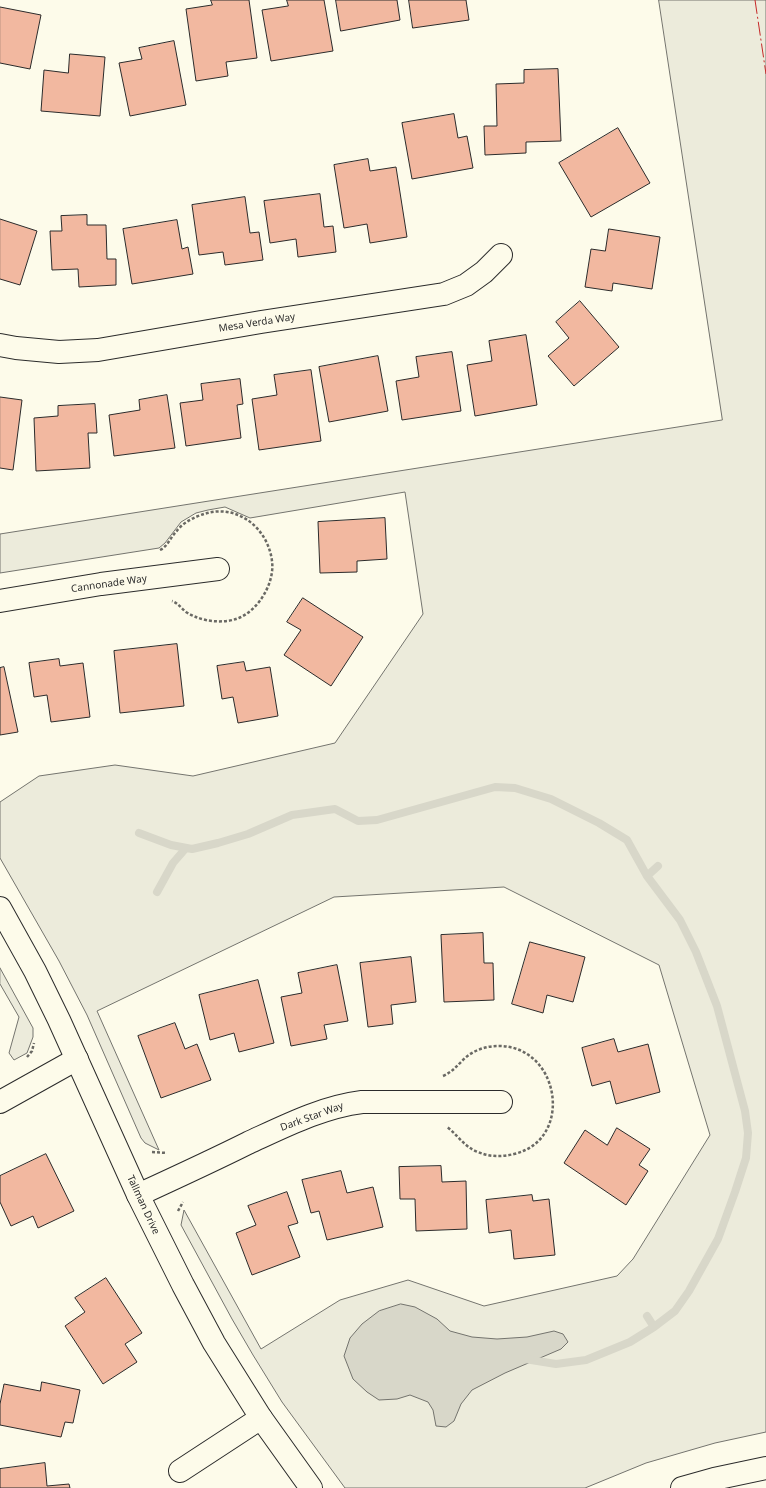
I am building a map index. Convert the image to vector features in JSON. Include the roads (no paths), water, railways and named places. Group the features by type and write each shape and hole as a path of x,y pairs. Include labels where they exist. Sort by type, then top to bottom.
{"street":[{"name":"Mesa Verda Way","path":"0,345 59,352 98,350 261,322 444,294 466,286 484,272 501,255"},
{"name":"Cannonade Way","path":"0,601 101,584 218,569"},
{"name":"Tallman Drive","path":"0,908 35,971 77,1059 138,1195 214,1343 261,1418 311,1488"},
{"path":"0,1102 77,1059"},
{"name":"Dark Star Way","path":"138,1195 286,1126 344,1104 362,1102 501,1102"},
{"path":"180,1471 261,1418"},
{"path":"682,1488 714,1478 766,1468"}],"waterway":[{"path":"139,833 171,845 192,849 248,834 292,815 335,809 358,821 377,820 495,787 515,788 551,799 599,823 627,840 647,876"},
{"path":"157,892 173,863 186,848"},
{"path":"525,1359 556,1364 586,1360 630,1342 654,1327 675,1311 689,1291 718,1239 746,1158 748,1133 745,1111 717,1006 696,952 680,920 647,876 658,866"},
{"path":"647,1316 654,1327"}]}
